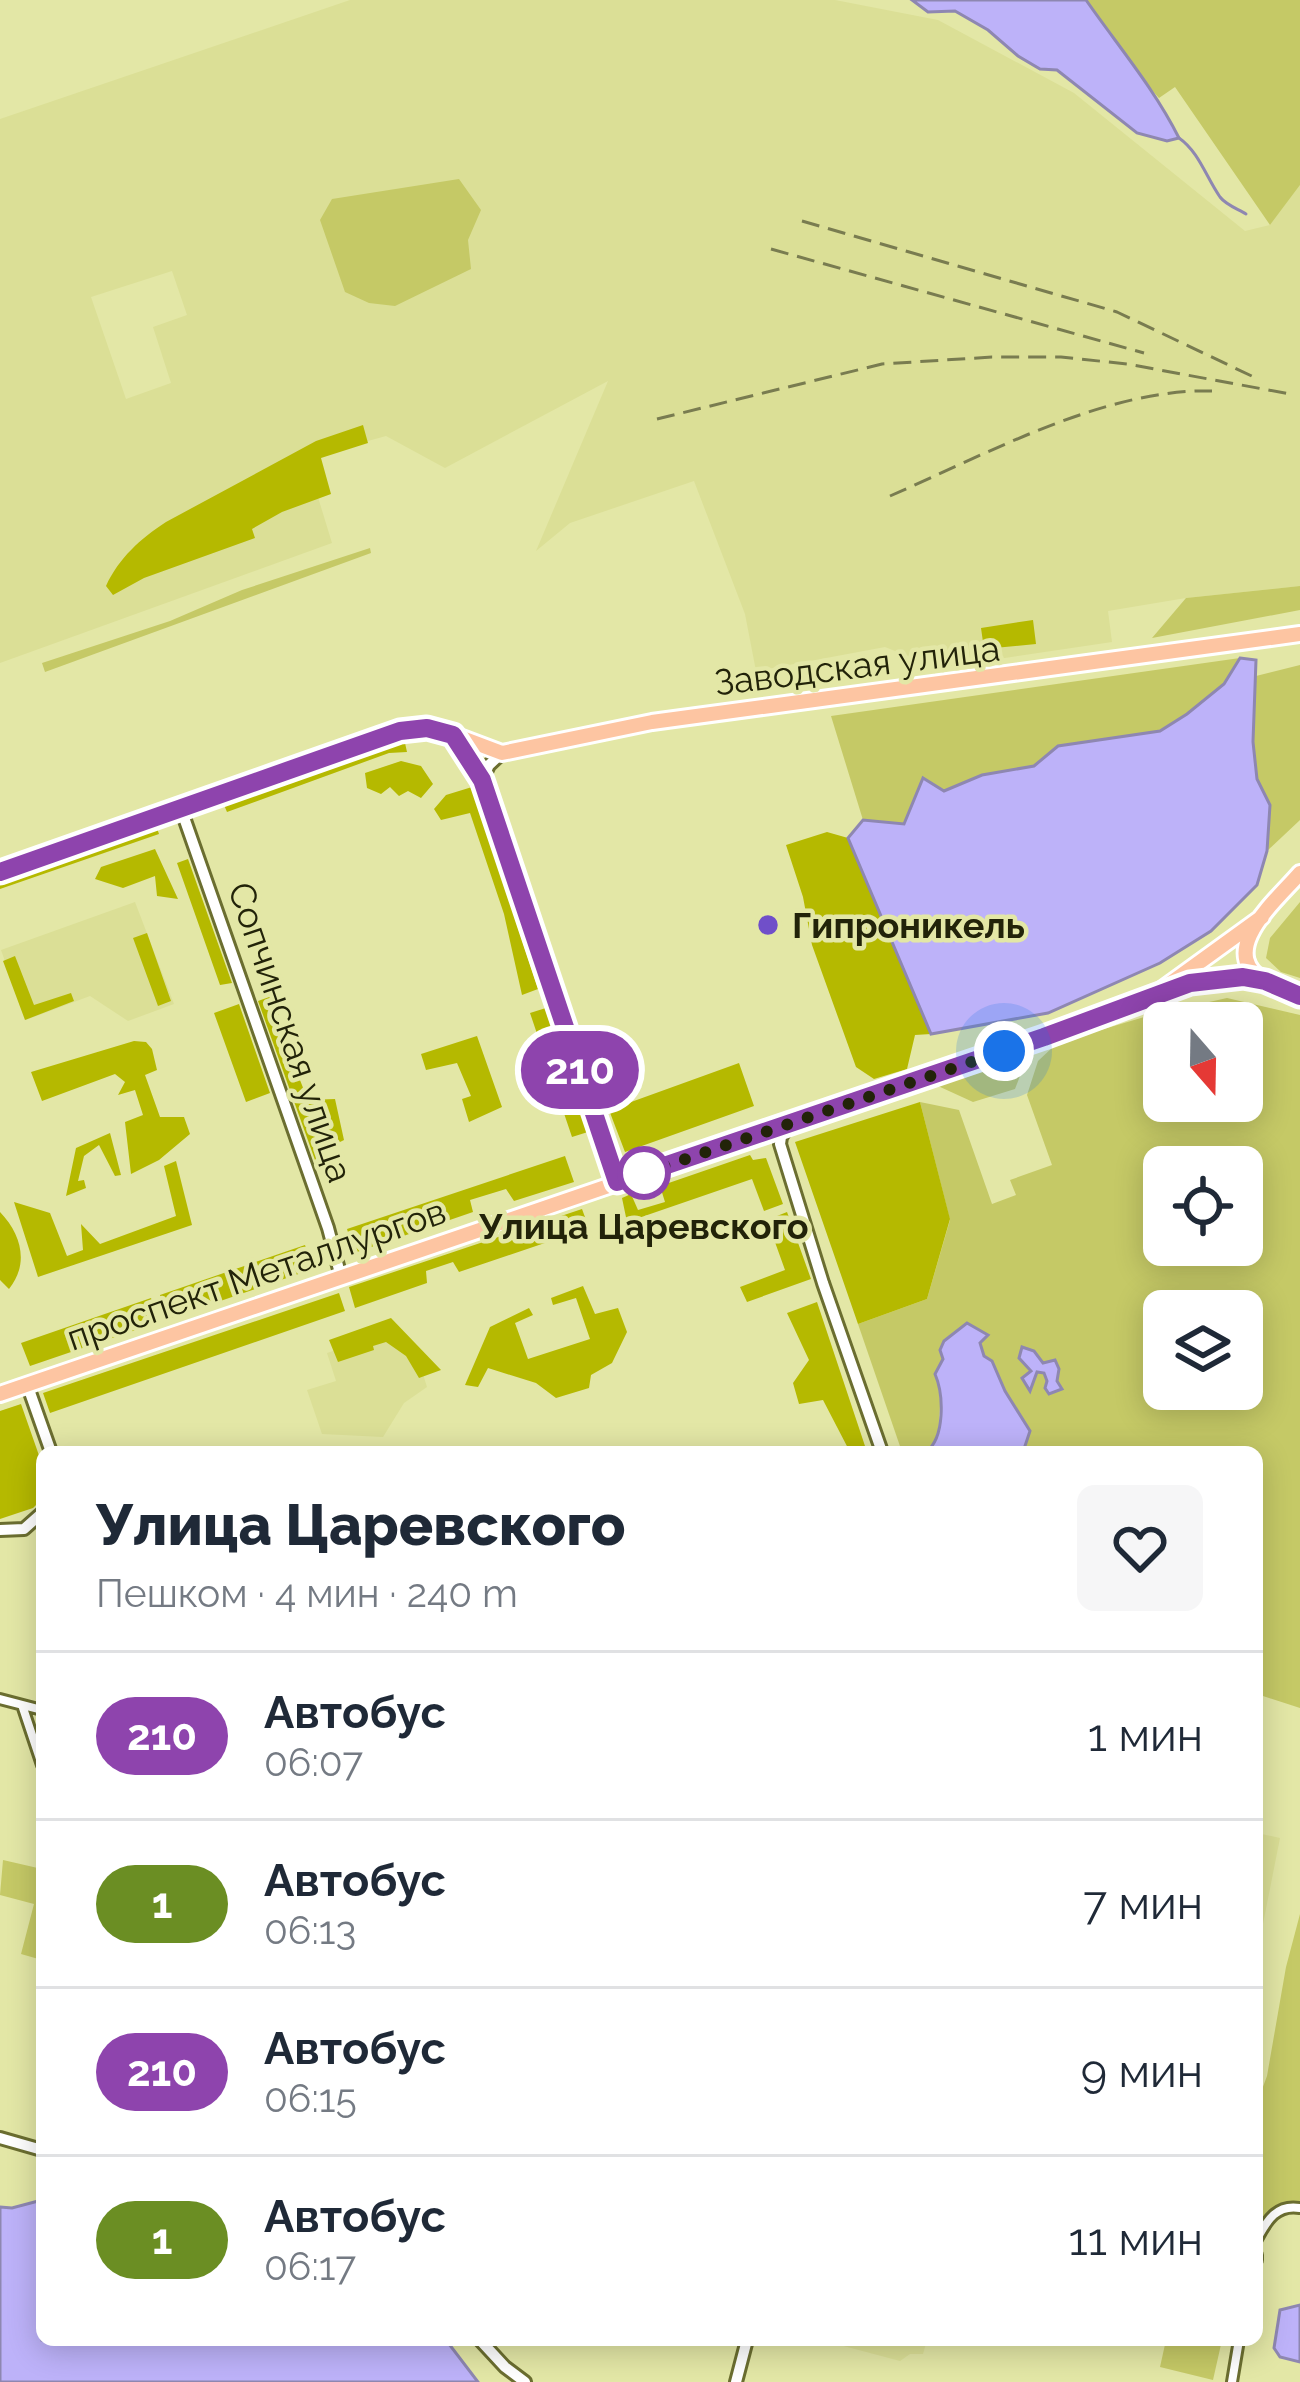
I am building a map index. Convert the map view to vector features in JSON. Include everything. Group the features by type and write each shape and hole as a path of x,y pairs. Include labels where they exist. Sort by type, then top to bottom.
{"main road":[{"name":"Заводская улица","path":"502,752 652,722 1300,634"},
{"path":"0,872 400,731 427,728 502,752"},
{"name":"проспект Металлургов","path":"0,1394 1044,1037 1157,993 1262,917 1300,874"},
{"path":"1262,917 1243,953 1265,981"},
{"path":"1157,993 1227,977 1265,981 1300,995"}],"street":[{"path":"453,735 482,780 617,1182"},
{"path":"482,780 502,752"},
{"name":"Сопчинская улица","path":"181,809 341,1276"},
{"path":"791,1123 780,1144 880,1446"},
{"path":"755,1135 774,1138 780,1144"},
{"path":"27,1384 49,1446"},
{"path":"23,1529 36,1519"},
{"path":"0,1534 36,1526"},
{"path":"0,1700 36,1708"},
{"path":"22,1705 36,1747"},
{"path":"0,2138 36,2148"},
{"path":"1263,2230 1276,2211 1300,2208"},
{"path":"486,2346 525,2382"},
{"path":"736,2382 745,2346"},
{"path":"1232,2382 1238,2346"}],"shaded area":[{"path":"350,0 835,0 938,20 1074,93 1245,231 1270,225 1300,185 1300,586 1108,611 1112,642 938,668 885,647 756,671 745,614 694,481 570,523 536,551 608,381 445,468 386,436 306,458 332,543 0,663 0,119","holes":["172,271 187,315 153,327 171,383 126,399 91,297"]},
{"path":"912,0 1086,0 1147,84 1179,138 1167,141 1137,133 1057,70 1040,69 955,11 928,12"},
{"path":"1086,0 1300,0 1300,185 1270,225 1175,87 1159,98"},
{"path":"459,179 481,210 468,240 471,269 395,306 369,303 345,292 320,220 332,199"},
{"path":"363,425 368,443 321,458 331,494 252,529 255,538 144,578 113,595 106,586 131,550 166,522 316,441"},
{"path":"370,548 371,553 45,672 42,663"},
{"path":"1300,586 1300,610 1152,638 1186,598"},
{"path":"1033,620 1036,644 984,649 981,628"},
{"path":"1240,658 1224,684 1160,731 1058,746 1034,766 982,775 944,791 904,824 863,820 831,716"},
{"path":"1240,658 1256,660 1253,742 1257,779 1270,805 1267,851 1257,885 1211,931 1160,963 1048,1013 931,1034 848,838 863,820 904,824 923,778 944,791 982,775 1034,766 1058,746 1160,731 1224,684"},
{"path":"1300,665 1300,820 1267,851 1270,805 1257,779 1253,742 1256,676"},
{"path":"405,743 407,752 389,753 227,812 224,805"},
{"path":"401,761 421,766 433,784 421,798 408,791 399,796 390,787 381,794 367,788 365,773"},
{"path":"472,787 538,989 522,995 504,914 470,813 441,820 434,809 446,795"},
{"path":"156,825 159,834 0,889 0,878"},
{"path":"827,832 848,838 931,1034 915,1035 907,1069 874,1079 856,1067 812,945 786,845"},
{"path":"155,849 178,899 157,896 155,876 123,888 95,879 101,867"},
{"path":"188,859 232,983 220,985 177,863"},
{"path":"135,902 174,1004 128,1021 90,996 26,1020 1,950"},
{"path":"1300,902 1300,978 1281,972 1266,958 1270,938"},
{"path":"147,933 171,1001 158,1006 133,938"},
{"path":"15,956 34,1005 71,993 74,1001 25,1020 3,961"},
{"path":"272,996 279,1014 275,1018 308,1100 335,1099 344,1140 320,1152 315,1160 258,1001"},
{"path":"239,1004 270,1093 246,1102 214,1013"},
{"path":"1263,1006 1300,1015 1300,1708 1263,1696 1263,1446 1025,1446 1030,1431 992,1361 984,1356 980,1343 987,1336 943,1359 935,1444 900,1446 858,1324 927,1299 950,1220 920,1102 959,1110 992,1204 1016,1195 1010,1180 1052,1165 1027,1095 1038,1061 1054,1046 1143,1017 1143,1122 1263,1122"},
{"path":"549,1007 591,1131 572,1137 530,1013"},
{"path":"477,1036 502,1107 469,1122 462,1099 471,1096 457,1063 426,1070 421,1054"},
{"path":"134,1041 146,1042 152,1049 157,1070 145,1075 160,1117 184,1117 190,1134 159,1160 131,1174 125,1122 143,1115 135,1090 118,1095 125,1082 115,1074 42,1101 31,1072"},
{"path":"1028,1055 1015,1089 973,1102 938,1086"},
{"path":"739,1063 754,1106 625,1152 609,1110"},
{"path":"920,1102 950,1219 927,1299 858,1324 795,1142"},
{"path":"110,1133 121,1175 115,1176 99,1145 84,1156 78,1181 84,1180 86,1188 66,1196 76,1148"},
{"path":"750,1155 753,1160 766,1158 783,1204 764,1211 752,1179 627,1222 622,1198 631,1194 638,1210 665,1202 660,1186"},
{"path":"565,1156 574,1182 514,1201 506,1189 470,1200 473,1212 354,1253 347,1229"},
{"path":"176,1161 192,1225 38,1277 14,1202 50,1213 67,1256 83,1250 81,1224 100,1244 176,1216 164,1166"},
{"path":"582,1209 589,1228 459,1272 453,1262 426,1271 427,1283 355,1308 349,1287"},
{"path":"0,1212 14,1230 20,1250 19,1270 9,1289 0,1280"},
{"path":"787,1212 811,1279 747,1302 740,1287 785,1270 767,1220"},
{"path":"305,1245 313,1269 168,1319 160,1295"},
{"path":"583,1286 595,1314 618,1308 627,1332 612,1363 591,1375 589,1388 556,1398 536,1383 488,1368 478,1387 465,1385 490,1327 529,1308 533,1315 515,1323 528,1359 590,1339 576,1298 553,1305 551,1298"},
{"path":"339,1293 345,1311 50,1413 43,1393"},
{"path":"151,1298 159,1322 30,1366 21,1343"},
{"path":"817,1302 865,1446 847,1446 823,1400 799,1404 793,1383 809,1360 787,1313"},
{"path":"391,1318 441,1370 419,1378 406,1356 386,1342 338,1362 329,1340"},
{"path":"967,1323 988,1335 980,1343 984,1356 992,1361 1030,1431 1025,1446 931,1446 940,1427 935,1374 943,1359 944,1341"},
{"path":"390,1332 418,1358 427,1387 404,1403 383,1437 322,1434 307,1390 336,1381 327,1353"},
{"path":"1022,1347 1034,1351 1043,1363 1055,1360 1062,1389 1049,1394 1044,1373 1037,1372 1030,1391 1022,1378 1031,1371 1019,1358"},
{"path":"21,1404 36,1447 36,1505 0,1519 0,1411"},
{"path":"1263,1834 1280,1838 1263,1924"},
{"path":"3,1860 36,1868 36,1958 21,1954 34,1904 0,1895"},
{"path":"1300,1914 1300,2202 1280,2204 1263,2220 1263,2087"},
{"path":"36,2202 36,2346 451,2346 478,2382 0,2382 0,2207"},
{"path":"1300,2305 1300,2362 1280,2357 1274,2348 1280,2310"},
{"path":"844,2346 925,2346 923,2354 910,2354 900,2361"},
{"path":"1165,2346 1221,2346 1213,2380 1160,2367"}],"waterway":[{"path":"1179,138 1220,197 1246,214"}],"railway":[{"path":"802,221 1117,312 1258,379"},
{"path":"771,249 1144,353"},
{"path":"657,419 882,364 992,357 1127,364 1290,394"},
{"path":"890,496 1089,412 1131,400 1212,391"}],"bus line":[{"name":"210","path":"0,872 400,731 427,728 453,735 482,780 617,1182 1190,983 1243,977 1300,996"}],"place":[{"name":"Гипроникель","path":"768,925"},
{"name":"Улица Царевского","path":"644,1173"}],"route":[{"path":"644,1173 1004,1051"}]}
